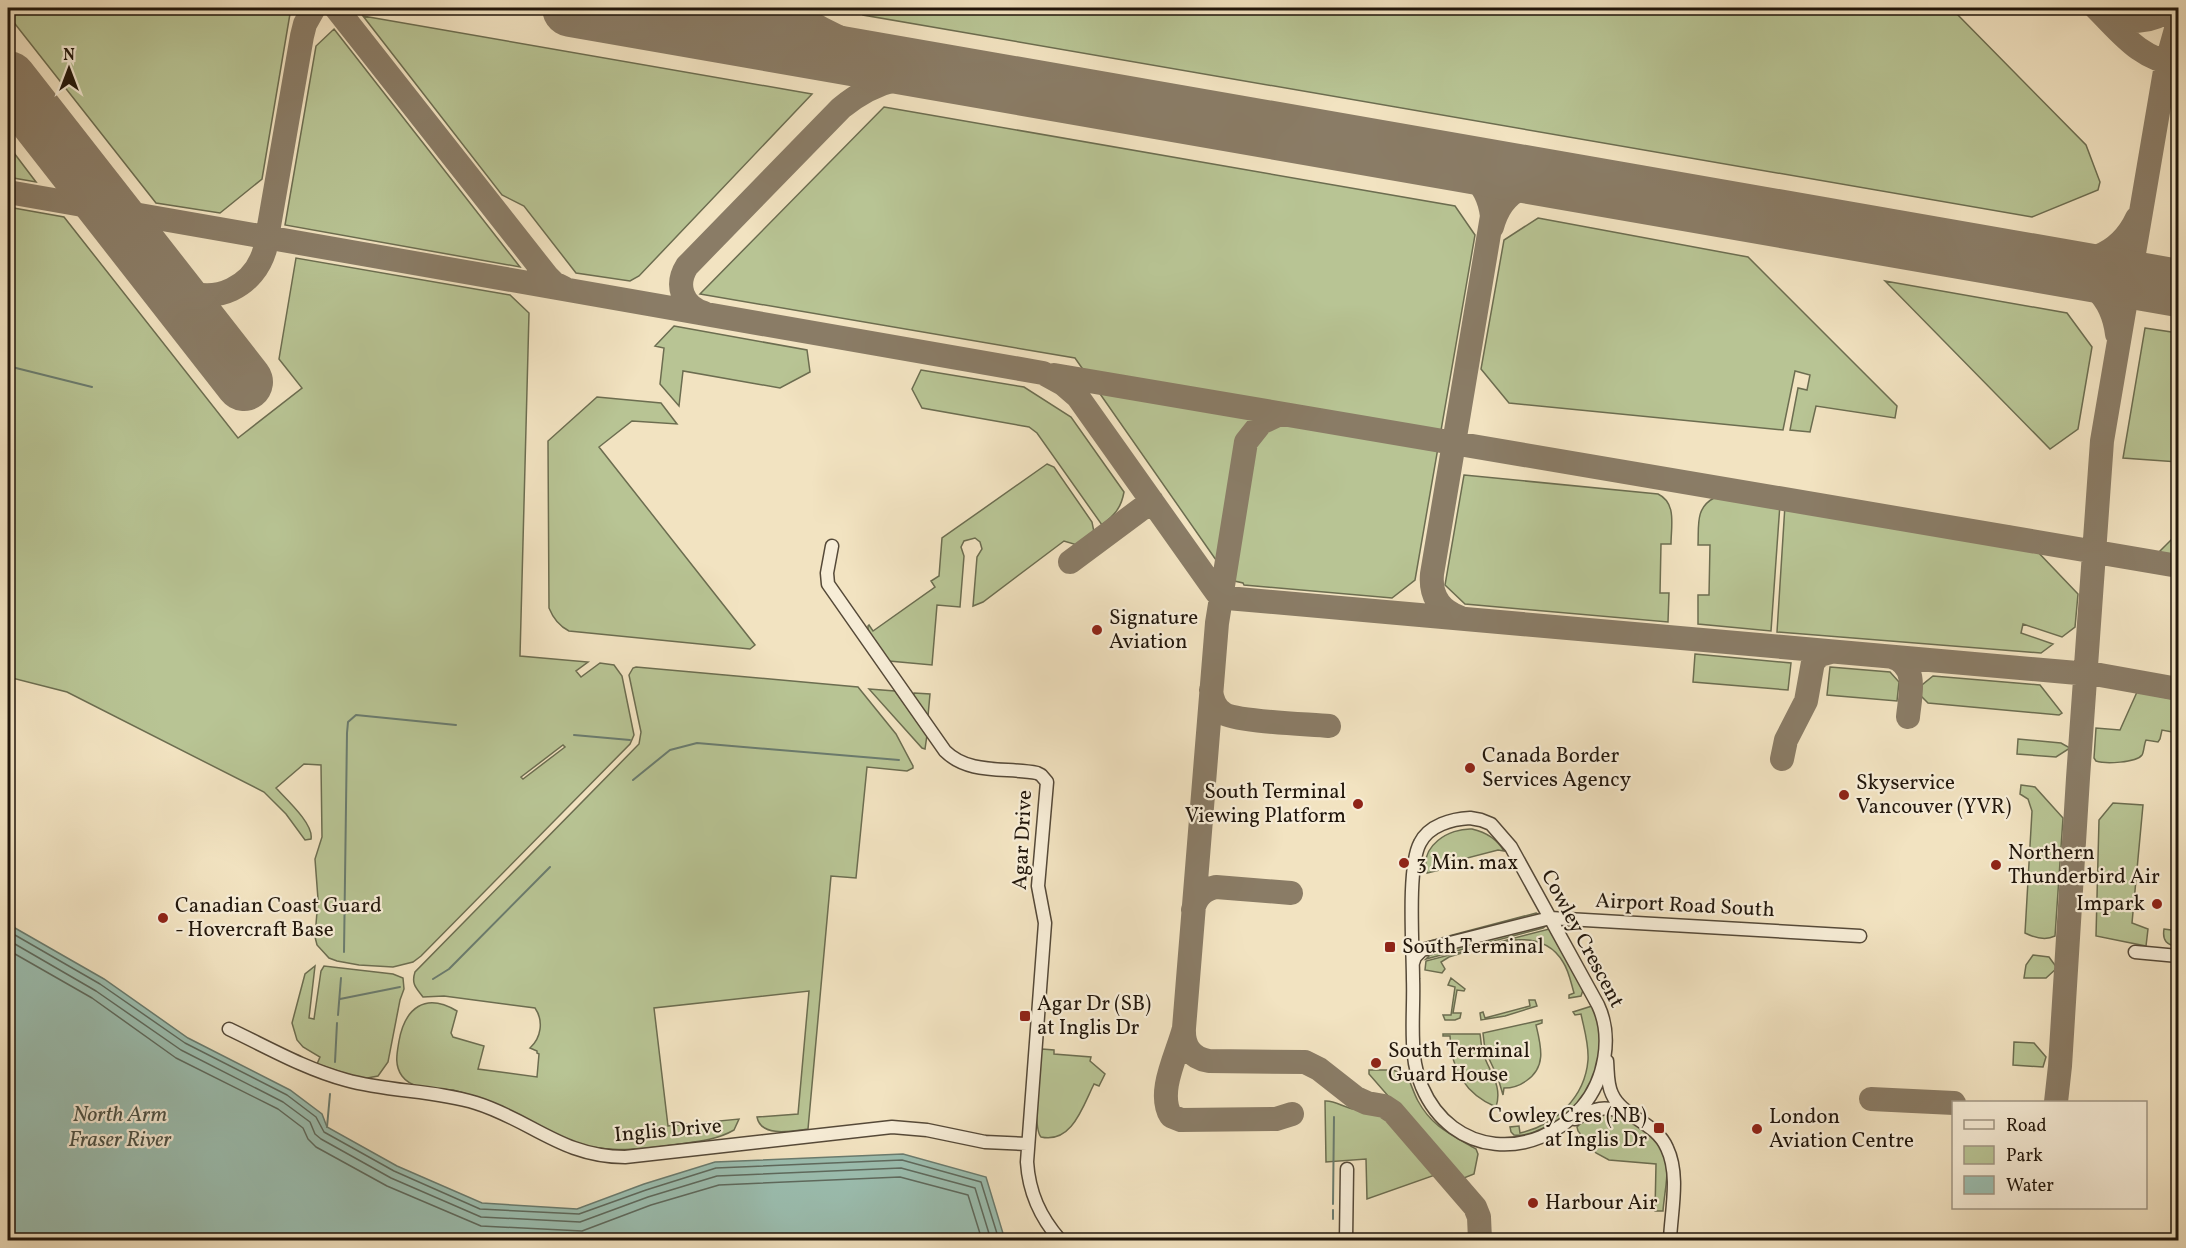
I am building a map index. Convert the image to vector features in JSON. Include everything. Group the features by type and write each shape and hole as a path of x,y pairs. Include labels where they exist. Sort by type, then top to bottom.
{"street":[{"name":"Agar Drive","path":"832,546 827,577 831,590 945,751 954,759 969,766 1037,772 1047,782 1038,886 1044,928 1027,1144"},
{"name":"Cowley Crescent","path":"1458,819 1476,819 1487,822 1511,847 1550,918 1600,1009 1605,1023 1606,1039 1602,1067 1595,1086 1566,1124 1533,1141 1503,1145 1475,1140 1444,1118 1426,1095 1417,1072 1414,1055 1413,965 1415,856 1419,844 1434,828 1458,819"},
{"name":"Airport Road South","path":"1413,965 1415,957 1422,950 1550,918 1860,936"},
{"path":"2135,952 2178,956"},
{"name":"Inglis Drive","path":"229,1029 326,1074 365,1085 442,1096 478,1104 565,1146 605,1156 625,1156 892,1127 927,1130 985,1142 1027,1144"},
{"path":"1606,1039 1610,1090 1617,1101 1659,1135 1671,1158 1674,1175 1670,1240"},
{"path":"1566,1124 1587,1112 1602,1107 1614,1108 1633,1115"},
{"path":"1027,1144 1028,1176 1034,1199 1044,1220 1060,1240"},
{"path":"1346,1240 1347,1169"}],"green space":[{"path":"8,8 291,8 262,179 220,213 156,203 8,15"},
{"path":"852,8 1951,8 2086,145 2100,182 2098,190 2032,217 863,15 863,10"},
{"path":"363,16 812,94 639,276 630,281 576,273 524,206 502,195"},
{"path":"334,29 520,267 285,225 316,46"},
{"path":"884,107 1455,206 1475,235 1415,580 1392,598 1244,585 1230,580 1075,358 700,294"},
{"path":"8,145 36,182 8,177"},
{"path":"8,207 64,217 238,438 302,388 279,359 296,258 510,295 529,313 520,656 588,662 576,671 581,677 600,663 614,665 622,676 634,735 630,744 413,962 393,967 359,965 329,958 317,945 315,937 318,899 315,859 322,837 321,765 304,764 276,788 308,826 311,839 305,840 286,814 264,792 67,692 8,677","holes":["563,745 565,747 523,779 521,777"]},
{"path":"1538,218 1748,257 1897,406 1895,418 1816,406 1810,432 1790,430 1798,388 1807,390 1810,375 1795,371 1783,430 1509,403 1481,369 1504,240"},
{"path":"1885,281 2067,313 2092,347 2078,429 2050,449"},
{"path":"674,326 807,350 810,372 780,388 683,371 679,406 660,384 664,348 655,346"},
{"path":"2145,328 2178,333 2178,462 2123,458"},
{"path":"921,370 1024,387 1071,417 1124,492 1116,511 1102,525 1037,433 1029,427 922,408 912,389"},
{"path":"597,397 661,403 677,424 632,421 599,447 755,645 750,649 569,631 552,615 549,608 548,441"},
{"path":"1047,464 1054,467 1092,522 1094,532 1077,545 1064,541 983,602 973,606 977,557 982,549 980,542 975,538 964,541 961,547 964,556 960,607 937,605 932,665 889,661 868,633 868,626 873,631 935,587 931,581 939,576 942,538"},
{"path":"1464,475 1658,494 1664,498 1672,516 1671,544 1661,544 1660,593 1669,593 1668,622 1465,604 1445,585"},
{"path":"1714,498 1780,504 1771,631 1698,624 1698,595 1709,595 1710,545 1698,545 1698,524 1704,507"},
{"path":"1785,505 2014,527 2078,594 2075,627 2062,637 2023,624 2021,633 2053,644 2041,653 1777,632"},
{"path":"2171,540 2178,541 2178,582 2154,557"},
{"path":"1695,654 1791,663 1788,690 1693,682"},
{"path":"636,667 858,687 896,734 913,766 907,771 867,767 856,878 831,876 808,1129 786,1132 771,1131 760,1124 757,1117 798,1114 809,991 654,1008 668,1126 739,1119 734,1130 719,1137 704,1140 618,1150 578,1144 490,1102 453,1090 425,1088 412,1084 402,1076 398,1068 398,1045 406,1020 418,1006 435,1003 446,1005 457,1011 451,1033 453,1037 484,1046 478,1069 537,1077 539,1054 530,1048 537,1039 540,1029 540,1018 535,1008 444,996 423,997 415,986 414,976 415,972 639,744 641,732 629,675"},
{"path":"1830,667 1890,672 1899,682 1897,701 1827,695"},
{"path":"1933,676 2040,685 2062,713 2059,715 1928,703 1921,696 1922,685"},
{"path":"869,689 895,691 927,735 925,749 922,748"},
{"path":"2137,692 2178,700 2178,733 2162,730 2158,742 2146,740 2142,755 2134,760 2113,763 2096,761 2094,758 2096,728 2120,730"},
{"path":"914,693 930,694 928,716 913,697"},
{"path":"2018,739 2061,743 2070,748 2056,757 2017,754"},
{"path":"2021,785 2035,787 2063,818 2055,936 2044,939 2025,933 2032,811 2028,799 2020,794"},
{"path":"2113,803 2143,805 2132,923 2148,929 2146,946 2096,936 2099,820"},
{"path":"1463,829 1472,829 1490,837 1504,851 1498,850 1467,858 1467,860 1448,865 1448,868 1427,873 1427,855 1438,840"},
{"path":"1538,914 1536,916 1426,942"},
{"path":"1547,925 1543,928 1426,959 1431,954"},
{"path":"1549,929 1583,990 1581,996 1569,998 1569,995 1574,993 1568,973 1563,962 1553,950 1540,943 1526,940 1496,943"},
{"path":"2164,929 2178,931 2178,947 2166,942"},
{"path":"1494,943 1449,957 1441,962 1445,969 1442,973 1425,970 1426,961"},
{"path":"2033,955 2049,957 2057,968 2046,978 2024,978 2026,965"},
{"path":"315,966 309,1018 314,1019 321,971 324,966 393,974 403,978 404,989 388,1062 378,1076 362,1079 317,1064 320,1057 303,1047 297,1040 292,1023 305,974"},
{"path":"1451,978 1465,989 1464,991 1457,990 1453,1013 1461,1013 1460,1018 1445,1020 1443,1015 1451,1015 1455,987 1448,985"},
{"path":"1529,1000 1535,1000 1537,1006 1505,1016 1481,1020 1480,1013 1483,1012 1485,1018 1530,1006"},
{"path":"1592,1006 1600,1033 1600,1048 1594,1077 1587,1090 1569,1112 1557,1120 1532,1133 1514,1135 1510,1127 1519,1126 1520,1133 1533,1129 1557,1116 1575,1097 1586,1073 1588,1054 1581,1014 1575,1015 1573,1012"},
{"path":"1542,1020 1542,1023 1536,1025 1541,1048 1540,1063 1537,1069 1521,1084 1504,1088 1503,1095 1485,1050 1483,1033"},
{"path":"1443,1034 1480,1034 1483,1053 1497,1085 1496,1107 1485,1102 1468,1088 1453,1059 1450,1036 1443,1036"},
{"path":"2014,1042 2034,1043 2046,1057 2043,1067 2013,1065"},
{"path":"1042,1049 1054,1050 1054,1054 1091,1057 1090,1061 1105,1074 1099,1086 1094,1084 1075,1121 1061,1135 1052,1138 1041,1137 1037,1121 1037,1080"},
{"path":"1369,1070 1393,1070 1406,1075 1418,1101 1430,1118 1443,1130 1476,1149 1478,1154 1474,1174 1464,1178 1457,1175 1369,1074"},
{"path":"1325,1101 1350,1108 1390,1113 1438,1174 1367,1199 1366,1159 1326,1162"},
{"path":"1616,1112 1648,1132 1661,1146 1667,1164 1663,1211 1655,1211 1656,1164 1609,1160 1596,1153 1578,1131 1577,1127 1587,1117"}],"water":[{"name":"North Arm Fraser River","path":"8,924 104,979 188,1038 290,1090 322,1114 327,1127 397,1166 482,1203 577,1209 644,1184 715,1162 903,1154 986,1177 1005,1240 8,1240"}],"waterway":[{"path":"8,366 92,387"},
{"path":"344,952 348,722 356,715 456,725"},
{"path":"574,735 630,740"},
{"path":"633,780 670,750 697,743 899,760"},
{"path":"433,979 449,969 550,867"},
{"path":"338,1015 341,978"},
{"path":"340,999 400,987"},
{"path":"335,1062 337,1023"},
{"path":"327,1127 330,1094"},
{"path":"1333,1204 1334,1117"},
{"path":"1333,1210 1333,1219"}],"taxiway":[{"path":"154,267 179,288 206,295 232,290 243,283 260,262 265,249 302,36 305,24 314,8"},
{"path":"336,8 547,276 564,288"},
{"path":"587,8 677,12 746,8"},
{"path":"788,8 804,19 856,45 930,68"},
{"path":"2096,8 2142,51 2164,62 2178,65"},
{"path":"2103,12 2121,19 2139,21 2156,17 2172,8"},
{"path":"2056,1101 2102,441 2166,65 2178,22"},
{"path":"704,313 690,305 683,294 681,287 683,273 687,266 841,108 855,97 883,83 912,77 961,76"},
{"path":"1425,156 1450,164 1470,174 1484,191 1492,216 1432,574 1434,595 1437,601 1446,610 1459,617"},
{"path":"1492,227 1497,212 1505,201 1524,187 1549,182 1577,183"},
{"path":"8,192 1043,373 1063,384 1078,397 1217,593 1227,598 2100,675 2178,689"},
{"path":"2042,264 2071,263 2109,251 2129,232 2137,218"},
{"path":"2052,267 2077,276 2096,289 2110,308 2117,334"},
{"path":"1054,375 2178,566"},
{"path":"1280,414 1261,423 1246,442 1217,623 1184,1028 1170,1072 1166,1096 1171,1116 1181,1120 1276,1119 1292,1114"},
{"path":"1070,562 1152,501"},
{"path":"1782,759 1786,740 1806,701 1813,662 1820,655 1831,652"},
{"path":"1892,657 1901,661 1909,674 1911,691 1908,717"},
{"path":"1211,690 1218,709 1230,716 1257,721 1329,726"},
{"path":"1193,910 1201,895 1216,887 1291,893"},
{"path":"1184,1028 1187,1046 1197,1057 1209,1061 1305,1062 1319,1069 1356,1098 1384,1106 1393,1112 1475,1207 1479,1217 1480,1240"},
{"path":"1871,1099 1952,1103"}],"runway":[{"path":"571,8 2178,288"},
{"path":"8,80 244,382"}],"place":[{"name":"Signature Aviation","path":"1097,630"},
{"name":"Canada Border Services Agency","path":"1470,768"},
{"name":"Skyservice Vancouver (YVR)","path":"1844,795"},
{"name":"South Terminal Viewing Platform","path":"1358,804"},
{"name":"3 Min. max","path":"1404,863"},
{"name":"Northern Thunderbird Air","path":"1996,865"},
{"name":"Impark","path":"2157,904"},
{"name":"Canadian Coast Guard - Hovercraft Base","path":"163,918"},
{"name":"South Terminal","path":"1390,947"},
{"name":"Agar Dr (SB) at Inglis Dr","path":"1025,1016"},
{"name":"South Terminal Guard House","path":"1376,1063"},
{"name":"Cowley Cres (NB) at Inglis Dr","path":"1659,1128"},
{"name":"London Aviation Centre","path":"1757,1129"},
{"name":"Harbour Air","path":"1533,1203"}]}
